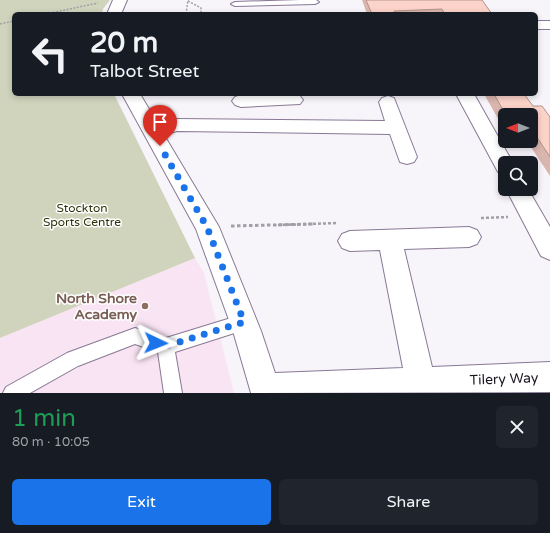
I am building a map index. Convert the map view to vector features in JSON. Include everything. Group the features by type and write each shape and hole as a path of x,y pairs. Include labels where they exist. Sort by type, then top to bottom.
{"street":[{"path":"115,12 120,0"},
{"path":"538,25 550,25"},
{"path":"132,96 207,227 244,322 266,391"},
{"path":"466,96 499,156"},
{"path":"241,101 294,100"},
{"path":"265,126 267,101"},
{"path":"388,102 408,157"},
{"path":"153,132 176,125 397,128"},
{"path":"521,196 550,249"},
{"path":"350,241 469,237"},
{"path":"390,240 421,383"},
{"name":"Tilery Way","path":"266,391 421,383 471,387 550,377"}],"lane":[{"path":"234,12 235,2 315,3"},
{"path":"12,393 74,359 135,336 166,346 244,322"},
{"path":"166,346 173,393"}],"path":[{"path":"186,12 188,1 201,8 201,12"},
{"path":"56,12 103,2"},
{"path":"0,24 12,21"}],"shaded area":[{"name":"North Shore Academy","path":"195,258 204,273 234,393 0,393 0,338"}],"green space":[{"name":"Stockton Sports Centre","path":"0,0 110,0 102,12 12,12 12,96 115,96 195,258 0,338"}],"building":[{"path":"366,0 482,0 491,12 444,12 442,9 371,12"},
{"path":"495,96 526,96 533,106 542,106 550,117 550,157 538,139 538,108 502,108"}],"place":[{"name":"North Shore Academy","path":"145,306"}],"route":[{"path":"156,343 166,346 244,322 217,249 207,227 160,146"}]}
